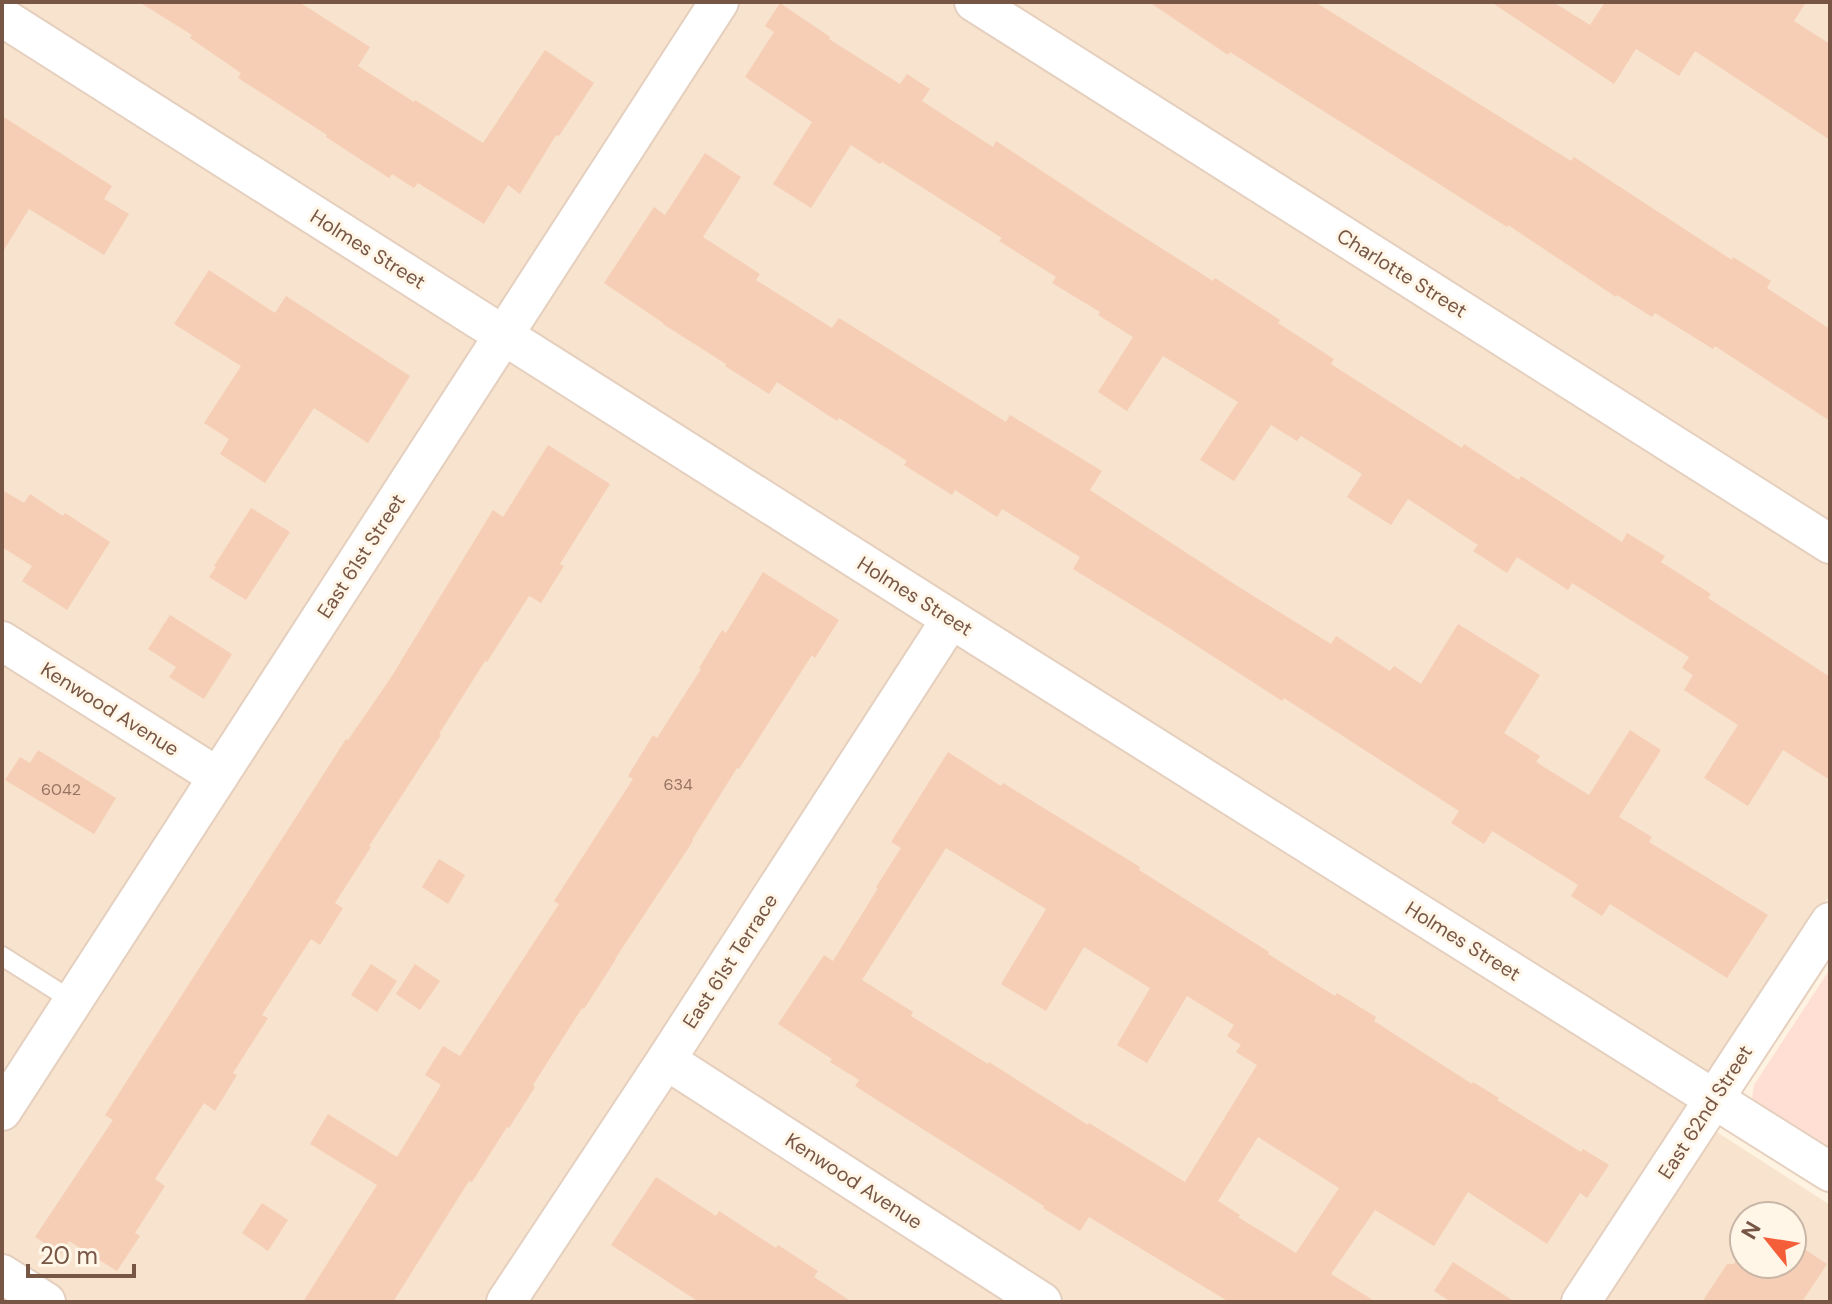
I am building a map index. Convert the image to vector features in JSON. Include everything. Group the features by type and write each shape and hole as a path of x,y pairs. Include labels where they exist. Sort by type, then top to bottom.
{"street":[{"name":"East 61st Street","path":"2,1111 719,2"},
{"name":"Charlotte Street","path":"974,2 1830,544"},
{"name":"Holmes Street","path":"2,17 1830,1172"},
{"name":"East 61st Terrace","path":"506,1302 951,619"},
{"name":"Kenwood Avenue","path":"2,641 218,777"},
{"name":"East 62nd Street","path":"1581,1302 1830,922"},
{"name":"Kenwood Avenue","path":"666,1060 1042,1302"},
{"path":"2,1274 46,1302"}],"lane":[{"path":"2,956 73,1001"}],"shaded area":[{"path":"2,2 1830,2 1830,894 1687,1113 1830,1205 1830,1302 2,1302"},
{"path":"1830,969 1830,1152 1760,1108 1752,1098 1754,1085"}],"building":[{"path":"139,2 299,2 370,47 358,66 483,143 545,50 594,83 559,136 556,135 520,194 508,185 484,224 418,183 414,188 392,174 389,178 238,78 241,73 190,38 192,35"},
{"path":"1149,2 1315,2 1571,161 1574,157 1732,260 1733,257 1771,281 1767,288 1830,329 1830,421 1715,346 1713,349 1655,313 1652,317 1616,297 1508,225 1230,52 1228,55"},
{"path":"1491,2 1553,2 1590,25 1605,2 1806,2 1794,21 1830,44 1830,140 1695,51 1679,76 1636,49 1614,84"},
{"path":"780,3 829,39 900,84 907,74 930,89 922,101 993,147 996,141 1213,281 1215,278 1334,359 1331,364 1462,448 1464,444 1519,480 1521,476 1622,542 1627,533 1665,556 1661,562 1711,594 1708,598 1830,677 1830,780 1783,750 1748,806 1704,778 1738,725 1684,690 1693,675 1682,668 1689,657 1572,583 1568,590 1517,557 1507,573 1473,551 1478,545 1408,499 1391,525 1347,497 1362,474 1301,436 1297,441 1271,425 1234,481 1200,460 1238,402 1163,356 1127,411 1098,392 1133,337 1098,315 1100,312 1052,283 1056,277 999,241 1002,238 882,162 880,164 851,145 811,208 773,184 812,122 745,77 774,32 765,26"},
{"path":"2,116 112,186 104,199 129,214 104,255 29,209 2,253"},
{"path":"705,153 741,177 703,237 760,274 756,280 832,328 839,318 1006,422 1010,415 1102,471 1090,490 1242,589 1331,644 1336,636 1390,671 1394,666 1421,684 1458,624 1540,675 1504,733 1540,756 1536,762 1589,795 1630,730 1661,750 1619,817 1652,837 1649,842 1768,915 1727,978 1610,904 1602,916 1571,896 1578,885 1492,831 1484,844 1451,823 1459,811 1284,698 1282,701 1073,569 1080,557 1002,509 997,517 955,490 952,495 904,465 907,461 777,382 769,394 604,283 654,207 665,215"},
{"path":"209,270 275,313 286,296 410,376 368,443 314,408 265,483 220,454 229,439 204,423 241,366 174,324"},
{"path":"548,445 610,484 560,564 564,566 541,603 529,596 485,661 335,903 343,908 320,945 311,939 262,1015 268,1018 233,1073 237,1075 215,1111 204,1103 155,1179 165,1186 135,1233 140,1236 117,1271 69,1241 61,1254 35,1237 113,1120 105,1115 346,739 390,679 493,510 503,517"},
{"path":"2,490 24,503 30,494 110,542 67,610 22,581 32,566 2,547"},
{"path":"251,508 290,532 246,600 209,577"},
{"path":"763,572 839,620 737,768 693,841 533,1085 535,1087 509,1128 472,1182 469,1181 393,1302 303,1302 377,1185 310,1144 328,1114 397,1157 441,1085 425,1075 443,1046 460,1056 559,904 554,901 633,779 628,776 653,735 657,738 722,630 726,633"},
{"path":"170,615 232,654 204,699 169,677 176,667 148,649"},
{"path":"38,750 116,798 94,834 5,780 20,757 30,763"},
{"path":"948,752 1140,867 1139,870 1268,954 1335,996 1337,993 1376,1017 1374,1021 1499,1098 1497,1100 1581,1152 1583,1149 1609,1165 1587,1198 1580,1193 1547,1244 1468,1192 1434,1246 1375,1210 1331,1274 1376,1302 1229,1302 1089,1217 1080,1231 855,1086 859,1080 778,1024 824,955 833,961 901,848 891,842","holes":["946,848 1046,909 1001,984 1046,1011 1084,947 1150,988 1117,1045 1147,1063 1187,996 1234,1025 1227,1036 1241,1045 1236,1052 1257,1065 1185,1182 911,1016 913,1012 862,980","1258,1137 1339,1188 1296,1253 1218,1201"]},
{"path":"439,859 465,875 448,904 422,887"},
{"path":"371,964 397,981 377,1012 351,995"},
{"path":"415,964 440,981 420,1010 396,994"},
{"path":"656,1177 716,1216 719,1211 776,1248 778,1245 818,1271 814,1277 852,1302 699,1302 611,1245"},
{"path":"262,1203 288,1220 268,1251 242,1233"},
{"path":"1808,1252 1827,1264 1802,1302 1702,1302 1727,1264 1728,1280 1808,1280"},
{"path":"1453,1262 1515,1302 1451,1302 1434,1291"}]}
